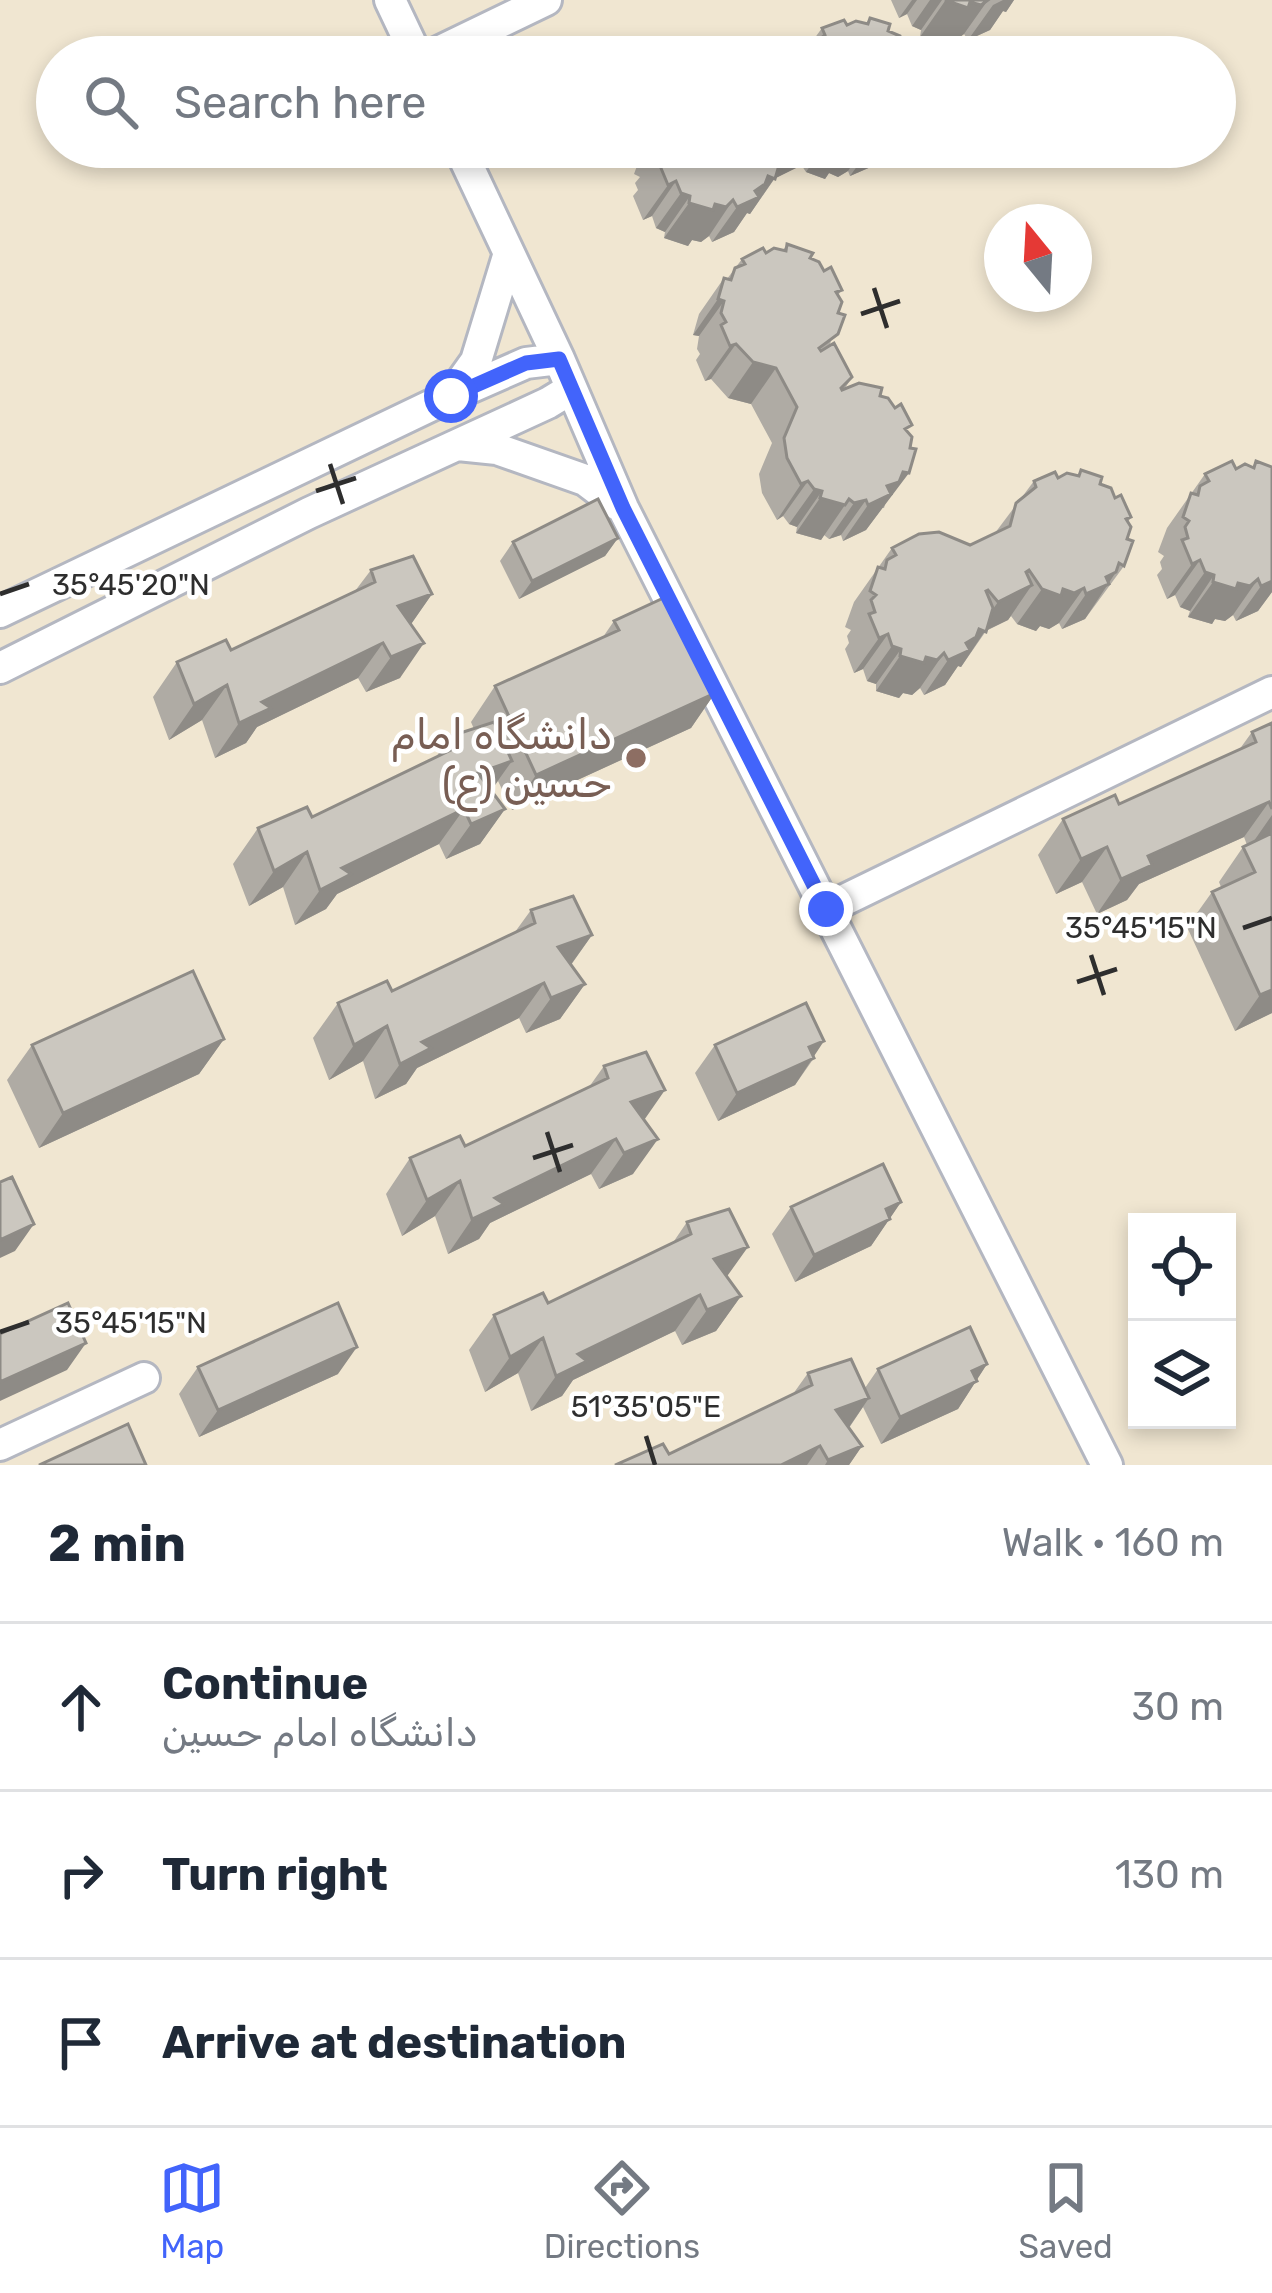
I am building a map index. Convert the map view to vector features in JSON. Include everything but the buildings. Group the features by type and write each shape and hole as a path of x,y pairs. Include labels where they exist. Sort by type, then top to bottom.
{"lane":[{"path":"390,0 407,36"},
{"path":"471,36 546,0"},
{"path":"469,168 623,508 1107,1465"},
{"path":"451,396 476,361 509,253"},
{"path":"0,612 451,396 526,363 559,359"},
{"path":"0,668 309,513 571,389"},
{"path":"458,445 497,449 585,479 623,508"},
{"path":"826,909 1272,692"},
{"path":"0,1445 144,1378"}],"shaded area":[{"name":"دانشگاه امام حسین (ع)","path":"0,0 1272,0 1272,1465 0,1465"}],"place":[{"name":"دانشگاه امام حسین (ع)","path":"636,758"}],"route":[{"path":"451,396 526,363 559,359 623,508 826,909"}]}
